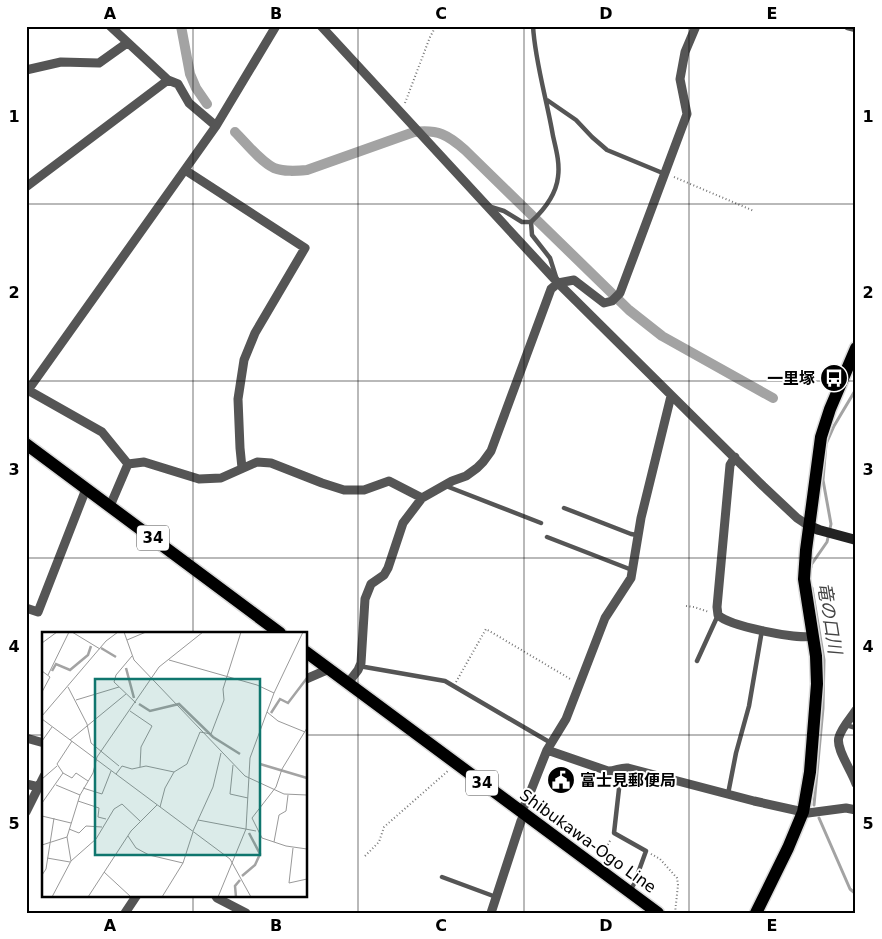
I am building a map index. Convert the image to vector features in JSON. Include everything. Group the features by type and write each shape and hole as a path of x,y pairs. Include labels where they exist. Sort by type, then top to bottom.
{"main road":[{"path":"756,913 788,848 803,812 810,772 817,684 814,636 804,579 806,550 821,437 830,409 856,348"},
{"name":"34","path":"26,444 279,632"},
{"name":"Shibukawa-Ogo Line","path":"308,653 658,913"}],"street":[{"path":"110,26 168,80 178,84 189,103 216,126"},
{"path":"128,464 102,432 27,391 216,126 276,26"},
{"path":"321,26 558,283 797,518 819,530 856,540"},
{"path":"348,683 361,663 364,599 371,584 384,575 403,523 422,498 466,476 483,462 491,451 550,289 558,283 574,280 604,302 612,301 620,293 687,114 680,79 685,52 696,26"},
{"path":"848,26 856,28"},
{"path":"26,70 61,62 99,63 127,42"},
{"path":"26,187 168,80"},
{"path":"185,170 305,248 255,333 244,360 238,399 242,468"},
{"path":"491,913 522,813 549,747 566,719 605,618 631,578 637,535 671,396"},
{"path":"735,457 730,465 717,607 718,614 725,620 762,630 800,637 814,636"},
{"path":"128,464 144,462 199,479 221,478 257,462 271,463 344,490 364,490 389,482 422,498"},
{"path":"110,506 128,464"},
{"path":"26,608 38,612 86,488"},
{"path":"308,678 329,669"},
{"path":"856,710 838,740 838,745 854,776 856,784"},
{"path":"26,738 42,742"},
{"path":"549,747 608,771 618,770 623,767 628,768 728,795 803,812 812,813 846,808 856,810"},
{"path":"26,812 42,780"},
{"path":"26,784 39,787"},
{"path":"124,913 135,896"},
{"path":"216,896 246,913"}],"lane":[{"path":"488,206 504,211 522,222 531,222 541,213 550,199 558,179 559,164 534,43 533,26"},
{"path":"547,100 576,120 607,150 665,174"},
{"path":"531,222 532,235 550,258 558,283"},
{"path":"445,485 541,523"},
{"path":"564,508 637,535"},
{"path":"547,537 633,570"},
{"path":"697,661 718,614"},
{"path":"728,795 736,753 751,698 762,630"},
{"path":"360,666 445,681 549,747"},
{"path":"846,725 856,728"},
{"path":"618,770 620,780 614,833 646,852 630,892"},
{"path":"442,876 496,897"}],"path":[{"path":"404,116 430,37 436,26"},
{"path":"665,174 754,211"},
{"path":"686,606 718,614"},
{"path":"454,686 486,629 579,684"},
{"path":"365,856 379,842 384,827 456,764"},
{"path":"596,868 614,833"},
{"path":"646,852 660,858 677,878 675,913"}],"waterway":[{"path":"181,26 190,74 196,88 207,104"},
{"path":"235,132 269,165 274,168 290,171 307,170 414,132 430,131 442,134 465,150 629,310 662,336 773,398"},
{"name":"竜の口川","path":"811,567 827,542 831,524 823,480 826,444 834,426 856,389"},
{"name":"竜の口川","path":"812,588 824,660 823,708 814,805"},
{"name":"竜の口川","path":"819,818 850,889 856,894"}],"place":[{"name":"一里塚","path":"834,378"},
{"name":"富士見郵便局","path":"561,780"}]}
